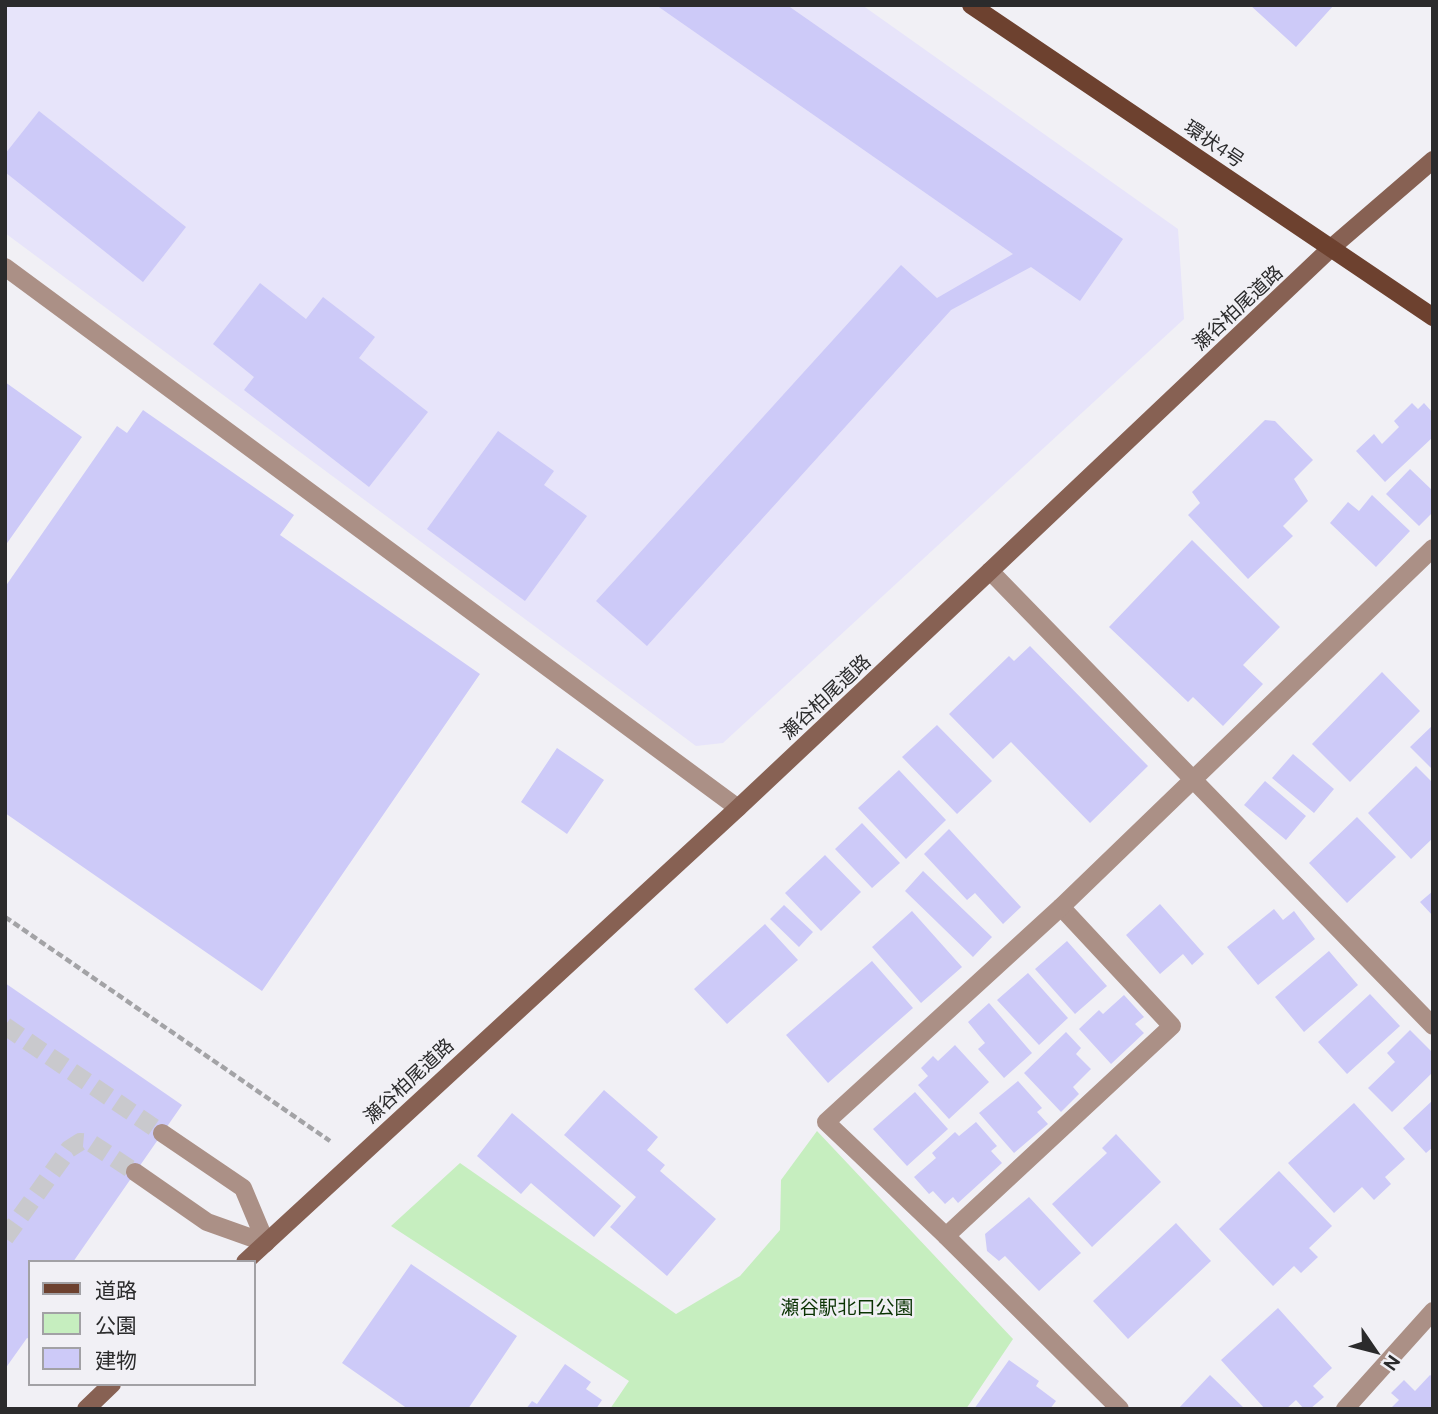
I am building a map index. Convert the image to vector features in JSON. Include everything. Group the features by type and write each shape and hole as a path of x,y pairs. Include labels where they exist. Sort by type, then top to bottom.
{"main road":[{"path":"957,5 1013,34"},
{"name":"環状4号","path":"971,5 1433,317"},
{"path":"983,5 1013,34"},
{"name":"瀬谷柏尾道路","path":"247,1260 738,808 1331,248 1433,160"},
{"path":"86,1409 110,1386"}],"street":[{"path":"5,267 738,808"},
{"path":"1120,1409 946,1236 826,1122 1061,907 1433,548"},
{"path":"990,571 1433,1026"},
{"path":"946,1236 1172,1026 1061,907"},
{"path":"162,1133 243,1188 266,1243"},
{"path":"135,1172 207,1222 266,1243"},
{"path":"1345,1409 1433,1311"}],"path":[{"path":"5,917 355,1159"}],"shaded area":[{"path":"5,5 862,5 1178,229 1184,319 723,743 696,746 5,233"}],"green space":[{"name":"瀬谷駅北口公園","path":"817,1131 1013,1339 966,1409 610,1409 629,1381 391,1226 460,1163 676,1314 740,1276 780,1230 781,1180"}],"building":[{"path":"656,5 787,5 1123,239 1080,301 1031,267 951,310 647,646 596,601 901,265 937,298 1013,254"},
{"path":"1250,5 1334,5 1296,47"},
{"path":"39,111 186,227 143,282 5,172 5,154"},
{"path":"260,283 306,319 323,297 375,337 359,358 428,412 369,487 244,390 254,377 213,344"},
{"path":"5,382 82,437 5,546"},
{"path":"1412,403 1418,409 1424,403 1433,413 1433,437 1385,482 1356,451 1374,434 1382,444 1399,427 1394,421"},
{"path":"143,410 294,515 280,535 480,674 262,991 5,813 5,587 117,426 127,433"},
{"path":"1265,420 1275,421 1313,460 1294,479 1308,501 1283,526 1293,536 1248,579 1188,515 1200,503 1192,492"},
{"path":"498,431 554,471 544,485 587,516 525,601 427,529"},
{"path":"1410,469 1433,491 1433,512 1419,526 1386,494"},
{"path":"1372,495 1410,531 1376,567 1330,523 1348,502 1359,511"},
{"path":"1192,540 1280,627 1243,665 1263,684 1223,726 1193,697 1188,702 1109,627"},
{"path":"1030,646 1148,766 1090,823 1011,742 993,759 949,714 1009,656 1014,661"},
{"path":"1382,672 1420,711 1350,782 1312,744"},
{"path":"937,725 992,781 957,814 902,757"},
{"path":"1433,725 1433,770 1410,747"},
{"path":"557,748 604,780 567,834 521,802"},
{"path":"1293,754 1334,789 1314,813 1272,778"},
{"path":"1416,766 1433,783 1433,838 1411,859 1368,813"},
{"path":"899,770 946,820 906,859 858,808"},
{"path":"1265,781 1306,816 1286,840 1244,805"},
{"path":"1357,817 1396,857 1347,903 1309,863"},
{"path":"862,823 900,863 872,888 835,849"},
{"path":"949,829 1021,907 1003,924 975,893 967,900 924,854"},
{"path":"825,855 861,892 821,931 785,893"},
{"path":"923,871 992,937 973,957 905,891"},
{"path":"1433,891 1433,916 1420,902"},
{"path":"1160,904 1204,954 1192,965 1183,954 1160,974 1126,935"},
{"path":"784,905 813,932 799,947 770,919"},
{"path":"1274,909 1283,920 1294,911 1315,939 1258,985 1227,947"},
{"path":"912,911 962,967 921,1003 872,947"},
{"path":"765,924 798,960 727,1024 694,989"},
{"path":"1067,941 1107,986 1075,1014 1035,969"},
{"path":"1329,951 1358,985 1304,1032 1275,997"},
{"path":"872,961 913,1008 828,1083 786,1035"},
{"path":"1028,973 1068,1018 1039,1045 997,1000"},
{"path":"5,983 182,1105 74,1260 28,1260 28,1338 5,1369"},
{"path":"1370,994 1400,1026 1347,1074 1318,1042"},
{"path":"1124,995 1144,1017 1135,1024 1144,1033 1111,1064 1079,1029 1099,1010 1103,1014"},
{"path":"989,1003 1032,1053 1004,1078 978,1049 985,1043 968,1022"},
{"path":"1410,1030 1433,1053 1433,1072 1392,1112 1368,1088 1395,1062 1387,1053"},
{"path":"1066,1032 1081,1048 1076,1054 1091,1069 1073,1087 1079,1094 1061,1112 1024,1073"},
{"path":"955,1045 989,1082 949,1119 918,1085 928,1076 921,1068 933,1056 938,1061"},
{"path":"1018,1081 1042,1108 1037,1112 1048,1124 1014,1153 979,1113"},
{"path":"604,1090 658,1137 647,1150 665,1165 660,1171 716,1219 667,1276 610,1227 636,1197 564,1135"},
{"path":"915,1092 948,1129 907,1166 873,1129"},
{"path":"1433,1100 1433,1147 1426,1153 1403,1128"},
{"path":"1354,1103 1405,1159 1385,1177 1391,1184 1374,1200 1362,1187 1334,1213 1288,1163"},
{"path":"512,1113 621,1206 594,1237 531,1183 521,1194 477,1156"},
{"path":"976,1122 997,1146 991,1151 1002,1163 958,1203 953,1197 945,1204 933,1191 929,1194 914,1177 936,1158 932,1153 955,1132 959,1136"},
{"path":"1116,1134 1161,1182 1092,1247 1052,1204 1107,1153 1102,1148"},
{"path":"1279,1171 1332,1226 1309,1248 1318,1257 1301,1273 1294,1266 1273,1286 1219,1229"},
{"path":"1029,1197 1081,1253 1039,1291 1005,1256 999,1261 987,1251 985,1234"},
{"path":"1176,1223 1211,1261 1128,1339 1093,1301"},
{"path":"411,1264 517,1336 468,1409 408,1409 342,1363"},
{"path":"1278,1308 1332,1368 1313,1386 1324,1397 1310,1409 1304,1409 1296,1400 1286,1409 1265,1409 1221,1360"},
{"path":"1009,1360 1039,1381 1036,1386 1056,1401 1050,1409 974,1409"},
{"path":"565,1364 591,1382 586,1389 602,1400 596,1409 526,1409 532,1401 537,1404"},
{"path":"1210,1375 1245,1409 1178,1409"},
{"path":"1430,1375 1433,1377 1433,1409 1390,1409 1399,1400 1391,1393 1404,1380 1415,1391"}],"tunnel":[{"path":"5,1026 162,1133"},
{"path":"5,1238 69,1149 80,1142 91,1143 135,1172"}]}
